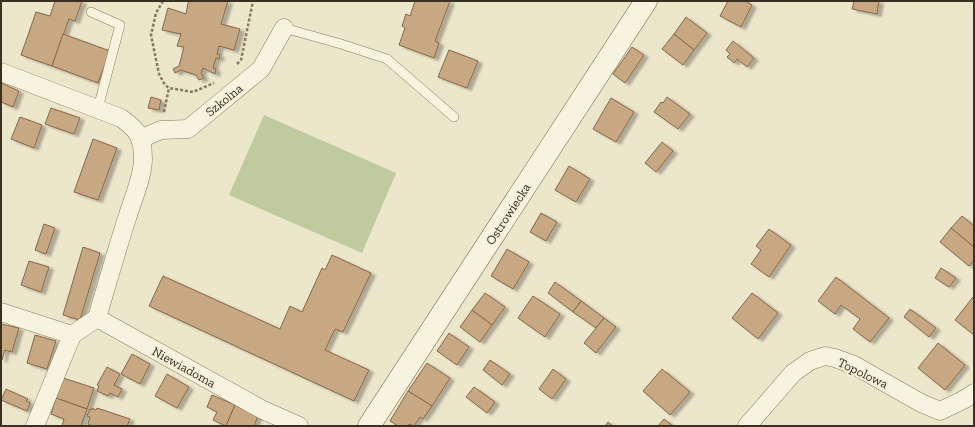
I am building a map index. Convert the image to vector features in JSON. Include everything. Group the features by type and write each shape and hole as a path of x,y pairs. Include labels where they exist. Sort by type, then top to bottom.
{"street":[{"name":"Ostrowiecka","path":"369,426 646,1"},
{"name":"Szkolna","path":"140,139 160,130 188,129 262,69 284,28"},
{"path":"1,72 98,108 126,121 135,128 140,139 143,160 140,176 97,318 72,335 35,426"},
{"path":"1,312 72,335"},
{"name":"Niewiadoma","path":"97,318 263,410 299,426"},
{"name":"Topolowa","path":"747,426 793,373 810,361 824,356 835,358 854,365 921,403 940,411 963,400 974,392"}],"lane":[{"path":"91,12 120,25 98,108"},
{"path":"284,28 387,59 454,117"}],"path":[{"path":"163,1 156,13 151,35 159,74 165,85 169,88 193,92 214,83"},
{"path":"236,65 241,60 253,1"},
{"path":"167,100 169,88"}],"green space":[{"path":"264,115 396,173 362,253 229,195"}],"building":[{"path":"55,1 82,1 75,21 69,19 52,66 21,55 36,12 50,16"},
{"path":"190,1 228,1 221,24 240,29 234,50 219,46 217,54 220,55 219,59 216,58 213,68 216,69 215,74 203,68 201,73 204,78 199,80 196,75 181,70 175,73 173,69 179,66 184,47 177,46 181,34 162,30 168,8 186,14 188,3"},
{"path":"415,1 450,1 435,41 439,43 434,58 399,45 405,28 402,26 406,14 410,16"},
{"path":"728,1 745,1 752,5 741,27 720,16"},
{"path":"854,1 879,1 877,14 852,9"},
{"path":"686,17 707,33 694,50 674,34"},
{"path":"63,34 110,51 98,83 52,66"},
{"path":"674,34 694,50 683,65 662,49"},
{"path":"733,41 754,58 747,67 737,59 734,63 727,57 730,54 726,50"},
{"path":"632,47 644,55 625,83 613,74"},
{"path":"449,50 478,61 467,88 438,77"},
{"path":"1,83 19,91 13,107 1,102"},
{"path":"151,97 161,100 159,110 148,108"},
{"path":"667,97 690,114 678,129 654,112 661,102 663,103"},
{"path":"611,98 634,112 616,142 593,129"},
{"path":"51,108 80,118 74,134 45,124"},
{"path":"20,117 42,125 34,148 11,139"},
{"path":"93,139 117,148 98,200 74,192"},
{"path":"662,142 673,151 656,172 645,163"},
{"path":"569,166 590,179 576,202 555,190"},
{"path":"541,213 557,222 546,241 530,232"},
{"path":"962,216 974,226 974,247 951,228"},
{"path":"44,224 55,228 46,254 35,250"},
{"path":"951,228 974,247 974,260 969,266 940,242"},
{"path":"769,229 791,245 769,277 751,264 761,250 756,246"},
{"path":"83,247 100,253 80,320 63,315"},
{"path":"507,249 529,262 513,289 491,276"},
{"path":"332,255 371,273 343,332 335,329 325,350 369,370 354,401 149,306 163,276 280,329 290,306 302,312 322,268 325,270"},
{"path":"29,261 49,267 41,292 21,285"},
{"path":"941,268 956,278 949,287 935,278"},
{"path":"836,277 889,318 870,342 853,329 860,319 841,305 835,314 818,301"},
{"path":"555,282 581,301 573,312 548,293"},
{"path":"485,293 505,307 492,325 472,310"},
{"path":"752,293 778,313 758,339 732,318"},
{"path":"533,296 560,314 545,337 518,318"},
{"path":"973,297 974,298 974,335 955,320"},
{"path":"581,301 604,318 596,328 573,312"},
{"path":"910,309 936,328 929,337 904,317"},
{"path":"472,310 492,325 480,342 460,327"},
{"path":"604,318 616,327 596,353 584,343"},
{"path":"1,324 19,328 12,352 5,350 2,360 1,360"},
{"path":"449,333 469,347 457,365 437,351"},
{"path":"35,335 56,341 47,369 27,363"},
{"path":"938,343 965,365 945,390 918,368"},
{"path":"132,354 150,364 140,384 121,374"},
{"path":"490,360 510,374 502,385 483,370"},
{"path":"427,363 450,378 432,406 408,391"},
{"path":"107,367 120,374 114,385 122,389 118,397 110,393 108,396 97,391 99,386 97,385"},
{"path":"553,369 566,379 552,399 539,389"},
{"path":"662,369 690,392 670,415 643,391"},
{"path":"167,374 189,387 177,408 155,396"},
{"path":"63,378 94,388 87,409 56,398"},
{"path":"474,387 495,402 487,413 466,397"},
{"path":"6,389 28,399 26,401 30,403 27,411 1,400"},
{"path":"408,391 432,406 423,419 420,417 414,426 409,424 407,426 398,426 390,421"},
{"path":"212,395 235,405 226,426 213,420 217,412 207,407"},
{"path":"56,398 87,409 81,426 62,426 64,419 51,414"},
{"path":"235,405 258,416 254,426 226,426"},
{"path":"92,408 96,410 97,408 130,419 127,426 93,426 88,424 90,417 87,416"},
{"path":"664,419 673,426 658,426"},
{"path":"608,422 613,426 605,426"}]}
